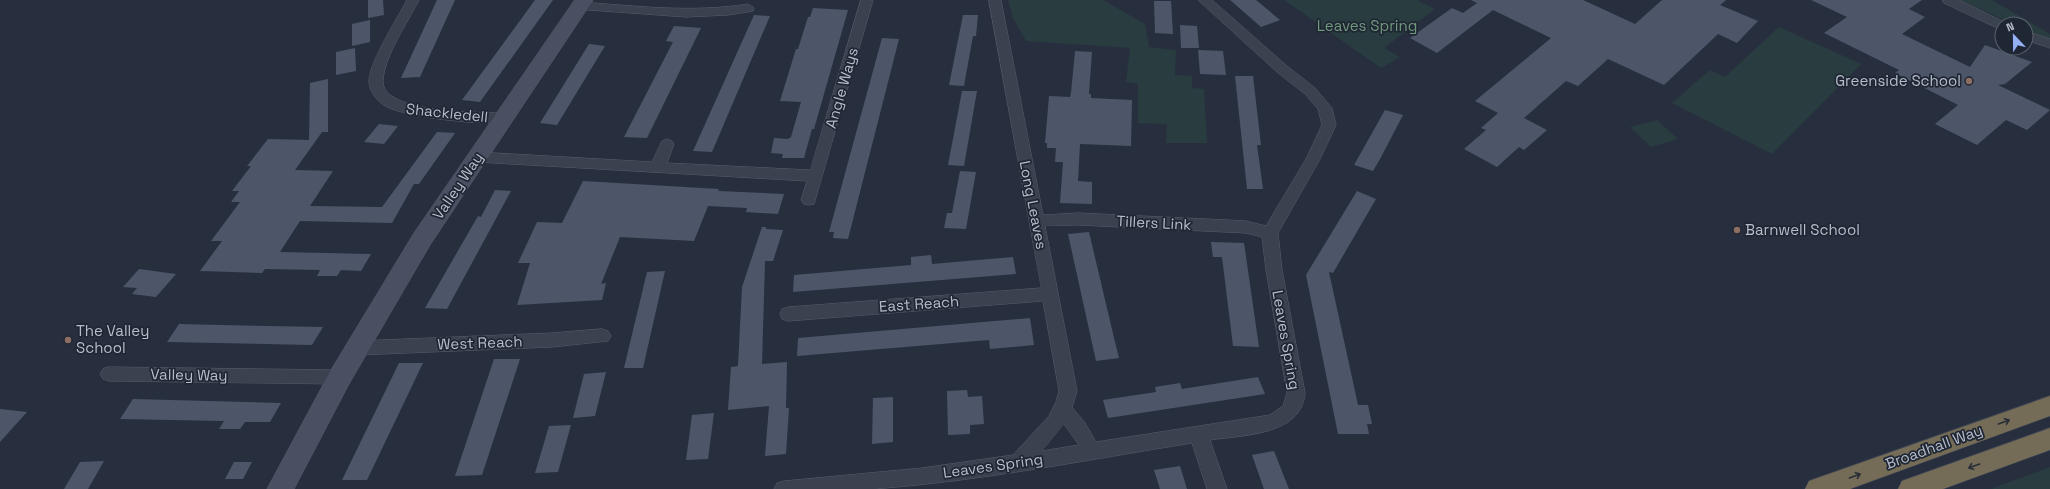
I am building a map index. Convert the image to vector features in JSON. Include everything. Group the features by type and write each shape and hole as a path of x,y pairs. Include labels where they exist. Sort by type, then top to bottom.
{"highway":[{"name":"Broadhall Way","path":"1818,489 2050,406"},
{"path":"1911,489 2050,439"}],"street":[{"name":"Shackledell","path":"413,0 376,78 378,92 383,98 400,108 440,114 503,118"},
{"name":"Angle Ways","path":"809,200 868,0"},
{"name":"Long Leaves","path":"995,0 1024,162 1037,221 1049,294 1068,391 1063,410 1049,431 1018,463"},
{"path":"1204,0 1282,69 1310,91 1325,108 1328,125 1313,159 1296,185 1270,233"},
{"path":"1949,0 1994,21"},
{"name":"Valley Way","path":"280,489 340,377 422,239 582,3"},
{"path":"582,3 700,12 729,12 748,8"},
{"path":"2034,38 2050,44"},
{"path":"658,166 667,144"},
{"path":"477,157 816,176"},
{"name":"Tillers Link","path":"1037,221 1078,219 1246,227 1270,233"},
{"name":"Leaves Spring","path":"784,489 922,476 1018,463 1090,450 1272,422 1288,414 1296,401 1287,337 1271,250 1270,233"},
{"name":"East Reach","path":"788,314 1049,294"},
{"name":"West Reach","path":"357,348 552,340 602,336"},
{"name":"Valley Way","path":"109,374 340,377"},
{"path":"1063,410 1072,418 1086,439 1090,450"},
{"path":"1198,433 1217,489"}],"green space":[{"path":"1008,0 1103,0 1145,24 1149,47 1176,50 1175,75 1192,76 1192,88 1204,89 1207,143 1166,143 1167,124 1138,123 1138,84 1126,82 1130,48 1026,41 1013,18"},
{"name":"Leaves Spring","path":"1284,0 1417,0 1435,9 1384,48 1400,57 1381,68"},
{"path":"1960,0 1992,0 2019,16 1995,16"},
{"path":"2034,25 2050,34 2050,40 2034,33"},
{"path":"1779,27 1861,64 1772,154 1672,103 1710,70 1725,77"},
{"path":"1657,120 1678,139 1651,147 1630,127"},
{"path":"2050,467 2050,489 1991,489"}],"building":[{"path":"368,0 383,0 384,15 368,18"},
{"path":"437,0 455,0 420,77 401,78"},
{"path":"535,0 553,0 480,102 462,100"},
{"path":"1230,0 1256,0 1280,20 1261,27"},
{"path":"1471,0 1583,0 1635,24 1662,0 1726,0 1720,5 1758,21 1737,43 1718,34 1664,85 1608,59 1578,86 1566,81 1524,118 1547,130 1524,150 1519,147 1497,167 1464,149 1486,130 1481,128 1498,113 1475,101 1551,38 1493,10 1437,53 1410,38 1452,8 1463,13 1477,3"},
{"path":"1811,0 1922,0 1909,9 1925,17 1902,34 1970,67 1985,45 1994,48 1994,56 2015,56 2032,62 2005,84 1998,85 2050,110 2027,130 2006,120 1977,145 1935,124 1958,105 1895,73 1899,70 1824,33 1847,17"},
{"path":"1154,1 1171,1 1173,34 1155,33"},
{"path":"813,8 848,10 814,129 812,129 804,158 782,158 783,154 771,153 774,138 788,139 791,137 801,102 780,101 796,49 798,49 808,17 810,17"},
{"path":"754,15 770,16 712,152 693,151"},
{"path":"963,15 978,15 976,36 973,36 964,86 949,85"},
{"path":"370,20 370,42 352,46 352,24"},
{"path":"1180,25 1197,26 1199,48 1181,48"},
{"path":"674,26 701,28 647,138 624,137 673,42 666,41"},
{"path":"882,38 899,39 848,239 833,238 834,232 829,232"},
{"path":"589,44 605,46 557,125 540,123"},
{"path":"355,48 356,71 336,75 336,52"},
{"path":"1198,50 1223,51 1226,75 1200,74"},
{"path":"1075,51 1092,52 1089,94 1091,94 1091,98 1132,100 1131,146 1080,144 1078,181 1092,182 1092,204 1060,203 1063,162 1055,162 1056,148 1047,148 1047,143 1045,143 1049,96 1070,97"},
{"path":"1235,76 1253,76 1261,145 1257,145 1263,189 1247,189"},
{"path":"328,79 328,132 322,132 295,170 333,171 310,206 382,207 437,132 455,133 419,184 414,184 392,223 300,221 280,252 371,254 361,271 341,270 337,276 317,276 320,270 265,269 262,273 200,271 222,241 211,241 240,202 231,202 239,191 232,191 251,166 247,166 268,139 309,140 310,83"},
{"path":"962,91 977,91 964,166 948,165"},
{"path":"1385,110 1403,115 1380,159 1373,171 1354,165"},
{"path":"379,124 398,126 384,144 364,142"},
{"path":"960,171 976,172 966,229 944,228 947,213 952,213"},
{"path":"583,181 719,189 718,191 784,194 778,214 746,212 747,208 708,206 694,241 620,237 601,284 606,283 602,300 517,305 530,263 518,263 537,222 562,223"},
{"path":"495,190 511,191 447,309 425,308 478,216 481,217"},
{"path":"1357,191 1376,199 1333,273 1329,272 1358,405 1368,405 1372,424 1367,424 1369,434 1338,434 1306,275"},
{"path":"762,227 766,227 766,229 783,230 773,261 765,261 762,364 787,362 786,408 789,408 786,454 765,456 769,406 728,410 731,367 738,366 742,287"},
{"path":"1089,232 1119,358 1096,361 1068,234"},
{"path":"1211,242 1244,243 1259,347 1233,346 1222,257 1213,257"},
{"path":"931,255 932,264 1013,257 1016,274 793,292 794,275 911,265 911,257"},
{"path":"139,269 176,274 156,297 132,294 137,288 123,287"},
{"path":"665,271 643,368 624,368 647,272"},
{"path":"1030,318 1034,345 990,349 989,340 797,356 798,338"},
{"path":"179,324 323,327 312,345 167,342"},
{"path":"494,359 520,359 482,475 455,476"},
{"path":"399,363 423,363 367,480 342,480"},
{"path":"606,372 595,416 573,418 584,374"},
{"path":"1258,377 1265,394 1108,418 1103,400 1156,392 1155,387 1180,383 1182,389"},
{"path":"967,390 968,397 982,396 984,424 970,425 970,434 948,435 947,391"},
{"path":"893,397 893,442 872,444 873,398"},
{"path":"133,399 281,403 270,422 245,422 240,429 219,429 224,421 120,419"},
{"path":"0,409 27,412 0,442"},
{"path":"714,413 708,459 686,460 692,415"},
{"path":"571,425 558,472 535,473 549,426"},
{"path":"1274,451 1289,489 1264,489 1252,455"},
{"path":"104,461 88,489 64,489 80,462"},
{"path":"234,462 252,462 243,479 225,479"},
{"path":"1180,466 1187,489 1160,489 1154,470"}],"place":[{"name":"Greenside School","path":"1969,81"},
{"name":"Barnwell School","path":"1737,230"},
{"name":"The Valley School","path":"68,340"}]}
